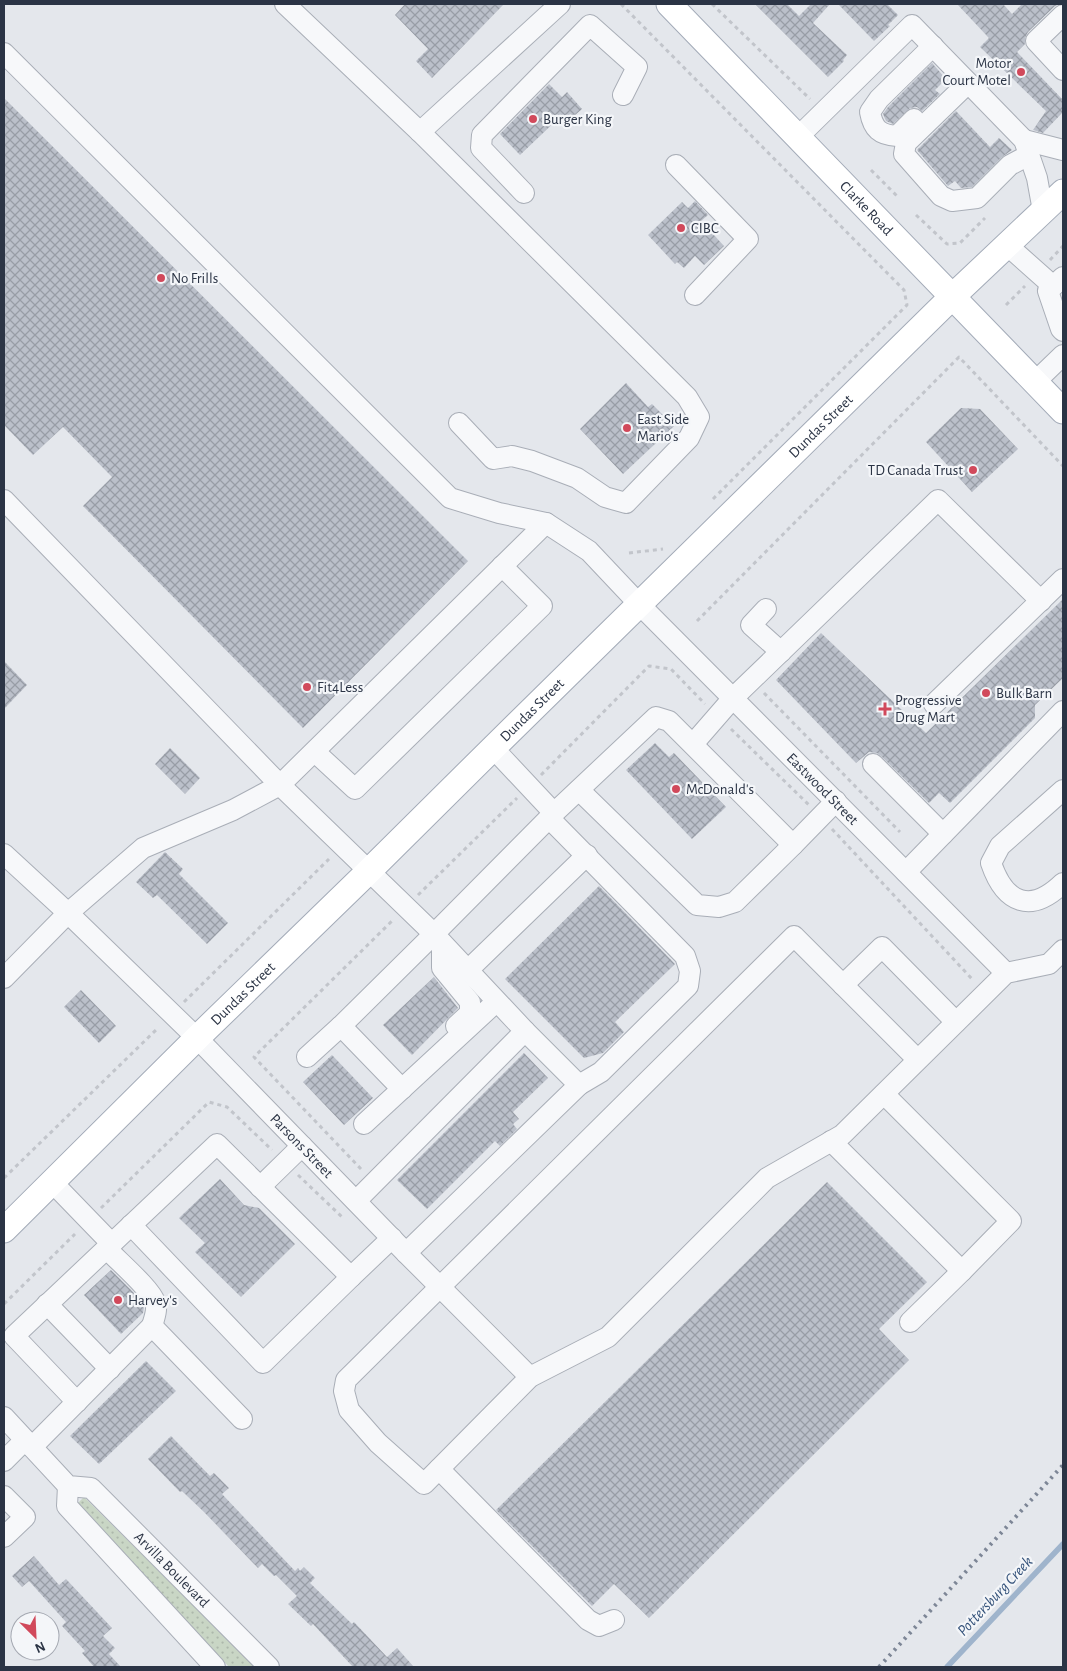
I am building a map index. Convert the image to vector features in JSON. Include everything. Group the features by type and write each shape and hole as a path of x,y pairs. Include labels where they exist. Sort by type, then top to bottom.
{"main road":[{"name":"Clarke Road","path":"669,4 1063,411"},
{"name":"Dundas Street","path":"4,1230 953,296 1063,192"}],"street":[{"path":"285,4 420,132 687,397 699,417 689,438 626,503 605,497 577,478 532,461 512,456 493,458 459,424"},
{"path":"420,132 560,4"},
{"path":"1063,15 1036,42 1063,70"},
{"path":"524,193 481,148 482,136 590,25 637,68 622,95"},
{"path":"798,136 912,25 1027,147 1037,178 1043,211"},
{"path":"933,46 879,100 870,112 878,130 885,135 897,136 964,78"},
{"path":"4,53 450,498 499,514 546,524"},
{"path":"964,78 906,142 904,154 941,196 952,201 977,198 1027,147 1063,150"},
{"path":"676,165 748,239 695,295"},
{"path":"1007,245 1058,281 1048,290 1063,331"},
{"path":"1035,382 1063,355"},
{"path":"4,500 280,785 438,939 496,1002 579,1085"},
{"path":"693,744 733,698 938,500 1041,601"},
{"path":"4,978 68,913 143,848 233,810 280,785 546,524"},
{"name":"Eastwood Street","path":"546,524 589,551 639,604 1006,973"},
{"path":"315,752 355,789 542,606 502,566"},
{"path":"934,704 1063,579"},
{"path":"766,609 751,624 781,652"},
{"path":"906,872 1063,711"},
{"path":"307,1057 438,939 552,815 656,717 670,721 793,845"},
{"path":"406,1253 579,1085 601,1072 688,986 690,971 684,956 588,855 493,748"},
{"path":"873,764 943,834"},
{"path":"579,790 697,905 719,907 734,902 836,801"},
{"path":"1063,790 1000,846 991,864 996,879 1007,894 1021,902 1037,900 1056,890 1063,883"},
{"name":"Parsons Street","path":"4,854 197,1038 406,1253 530,1377"},
{"path":"468,970 588,855"},
{"path":"918,1060 794,936 346,1380 344,1391 349,1410 378,1443 424,1484 530,1377 608,1337 767,1178 842,1135 884,1094 1006,973 1049,964 1063,950"},
{"path":"416,1075 424,1055 470,1013 470,1002 442,968 438,939"},
{"path":"843,985 882,948 956,1022"},
{"path":"364,1124 496,1002"},
{"path":"341,1026 402,1089"},
{"path":"356,1202 525,1031"},
{"path":"884,1094 1011,1221 910,1322"},
{"path":"831,1141 962,1271"},
{"path":"77,1402 14,1336 217,1144 351,1277"},
{"path":"260,1187 302,1146"},
{"path":"4,1461 77,1402 152,1326 156,1312 155,1302 143,1285 52,1182"},
{"path":"132,1225 263,1363 392,1238"},
{"path":"48,1304 110,1369"},
{"path":"152,1326 242,1420"},
{"path":"4,1417 68,1486 67,1506 215,1667"},
{"path":"439,1470 588,1620 598,1626 614,1620"},
{"name":"Arvilla Boulevard","path":"68,1486 91,1488 270,1667"},
{"path":"4,1496 25,1517 4,1537"}],"path":[{"path":"621,4 904,290 907,305 711,501"},
{"path":"712,4 817,105"},
{"path":"871,170 898,197"},
{"path":"916,215 946,244 960,243 985,218"},
{"path":"697,621 959,358 1063,466"},
{"path":"629,553 662,550 669,543"},
{"path":"406,907 649,666 671,669 821,817 985,994"},
{"path":"752,680 900,832"},
{"path":"180,1006 332,855"},
{"path":"4,1178 158,1028"},
{"path":"298,1175 345,1220"},
{"path":"4,1304 75,1234"}],"green space":[{"path":"84,1497 256,1667 229,1667 78,1503"}],"building":[{"path":"405,4 504,4 432,78 416,61 428,49 395,15"},
{"path":"755,4 787,4 799,16 811,4 830,4 813,23 847,55 844,61 828,77"},
{"path":"838,4 887,4 898,15 888,25 890,26 874,41"},
{"name":"Motor Court Motel","path":"957,4 1003,4 1012,14 1022,4 1060,4 1055,6 1028,32 1025,44 1017,52 1063,100 1063,112 1043,133 1033,130 1046,111 980,47 989,38"},
{"path":"932,63 946,79 935,90 940,94 922,111 917,107 910,108 893,124 886,121 883,114 888,107"},
{"name":"Burger King","path":"549,84 562,97 567,92 582,109 567,122 561,116 520,155 500,134"},
{"path":"4,98 468,561 303,728 83,506 112,477 63,427 33,455 4,425"},
{"path":"956,111 990,147 999,138 1012,150 1002,157 972,187 961,188 955,181 948,186 917,150"},
{"name":"CIBC","path":"695,201 708,215 701,221 724,246 704,265 695,256 684,268 677,262 675,264 648,235 682,202 688,208"},
{"name":"East Side Mario's","path":"626,383 648,407 652,404 674,426 623,474 580,429"},
{"name":"TD Canada Trust","path":"961,408 980,409 1018,449 972,492 926,442"},
{"path":"1063,599 1063,678 1035,705 1035,718 950,803 939,793 929,803 877,753 869,752 856,763 776,680 821,633 926,733"},
{"path":"4,661 27,685 4,709"},
{"name":"McDonald's","path":"655,743 669,757 674,753 726,807 692,839 626,770"},
{"path":"170,748 200,778 185,794 155,764"},
{"path":"165,852 183,869 179,874 228,923 207,944 157,895 153,898 136,882"},
{"path":"599,886 675,964 615,1022 624,1032 603,1053 584,1058 505,979"},
{"path":"434,977 458,1008 412,1055 383,1025"},
{"path":"81,990 116,1026 99,1043 64,1007"},
{"path":"524,1053 548,1078 513,1112 519,1119 513,1124 517,1129 500,1146 495,1141 427,1209 397,1180"},
{"path":"332,1055 373,1098 344,1125 303,1082"},
{"path":"220,1179 244,1205 259,1208 295,1244 241,1297 195,1252 205,1243 179,1218"},
{"path":"827,1182 927,1282 879,1329 909,1360 649,1618 614,1584 592,1606 496,1510"},
{"name":"Harvey's","path":"111,1270 138,1297 144,1307 143,1313 121,1334 84,1295"},
{"path":"146,1361 176,1391 99,1464 70,1436"},
{"path":"171,1436 210,1476 214,1473 229,1488 222,1494 295,1571 298,1568 300,1571 304,1567 315,1578 310,1583 352,1624 354,1622 387,1657 397,1648 414,1667 353,1667 313,1624 311,1626 288,1604 297,1596 262,1564 258,1568 204,1512 182,1491 180,1492 148,1459"},
{"path":"34,1556 59,1585 66,1579 112,1628 103,1636 115,1648 109,1654 121,1667 94,1667 82,1653 85,1651 62,1626 66,1622 60,1615 60,1611 56,1611 29,1581 22,1587 12,1576"}],"waterway":[{"name":"Pottersburg Creek","path":"947,1667 1063,1544"}],"railway":[{"path":"879,1667 1063,1465"}],"place":[{"name":"Motor Court Motel","path":"1021,72"},
{"name":"Burger King","path":"533,119"},
{"name":"CIBC","path":"681,228"},
{"name":"No Frills","path":"161,278"},
{"name":"East Side Mario's","path":"627,428"},
{"name":"TD Canada Trust","path":"973,470"},
{"name":"Fit4Less","path":"307,687"},
{"name":"Bulk Barn","path":"986,693"},
{"name":"Progressive Drug Mart","path":"885,709"},
{"name":"McDonald's","path":"676,789"},
{"name":"Harvey's","path":"118,1300"}]}
